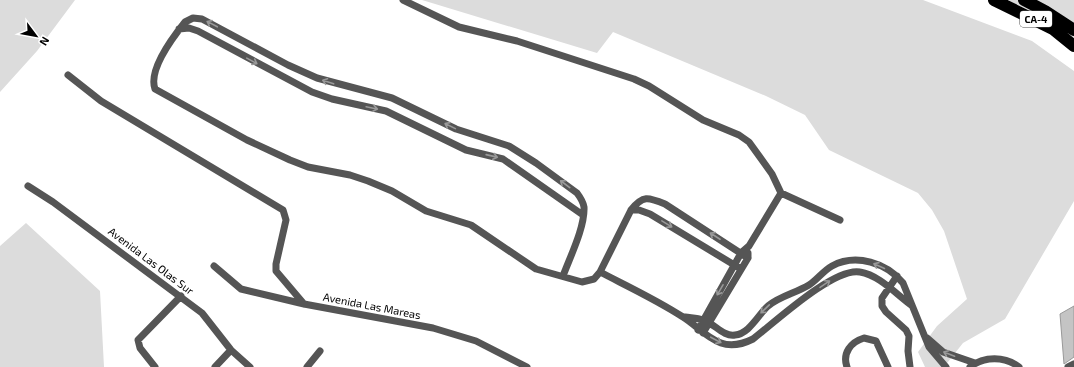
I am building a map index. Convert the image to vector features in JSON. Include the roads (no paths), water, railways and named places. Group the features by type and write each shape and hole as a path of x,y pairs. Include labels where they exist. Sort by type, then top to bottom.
{"highway":[{"name":"CA-4","path":"994,0 1053,29 1074,46"},
{"name":"CA-4","path":"1024,0 1045,11 1074,30"}],"street":[{"path":"403,0 459,27 524,43 634,79 649,86 703,120 739,135 749,142 772,174 781,193 840,220"},
{"path":"563,276 582,223 584,206 577,193 519,151 498,142 456,129 392,98 335,84 312,76 288,65 202,19 193,18 185,22 179,29 155,68 152,82 155,89 246,140 308,167 350,175 368,181 392,191 426,211 471,225 536,269 582,282 594,279 600,272 631,210 637,202 645,198 653,199 694,222 748,258"},
{"path":"179,29 190,28 198,30 312,92 332,99 386,111 466,150 503,159 583,215"},
{"path":"68,75 101,101 283,210 286,220 276,264 276,271 304,304"},
{"path":"386,111 392,98"},
{"name":"Avenida Las Olas Sur","path":"28,186 53,202 202,313 231,350 250,367"},
{"path":"706,321 748,258 750,246 781,193"},
{"path":"631,210 639,210 650,214 741,269"},
{"path":"701,331 734,264 741,253 750,246"},
{"path":"684,317 706,321 725,334 734,336 741,334 749,328 770,305 810,284 820,274 832,266 847,261 862,260 874,263 897,276 903,283 911,305 927,338 929,347 946,367"},
{"name":"Avenida Las Mareas","path":"214,266 241,288 304,304 433,328 476,341 527,367"},
{"path":"600,272 684,317 701,331 722,343 734,345 744,344 754,339 824,284 848,272 859,272 869,275 911,305"},
{"path":"897,276 882,298 882,306 886,312 906,330 909,336 908,351 910,367"},
{"path":"155,367 140,348 138,340 181,296"},
{"path":"847,367 847,350 851,344 864,338 876,341 888,367"},
{"path":"927,338 943,352 972,365 993,358 1006,360 1019,367"},
{"path":"215,367 231,350"},
{"path":"307,367 320,351"},
{"path":"1068,367 1074,364"}]}
